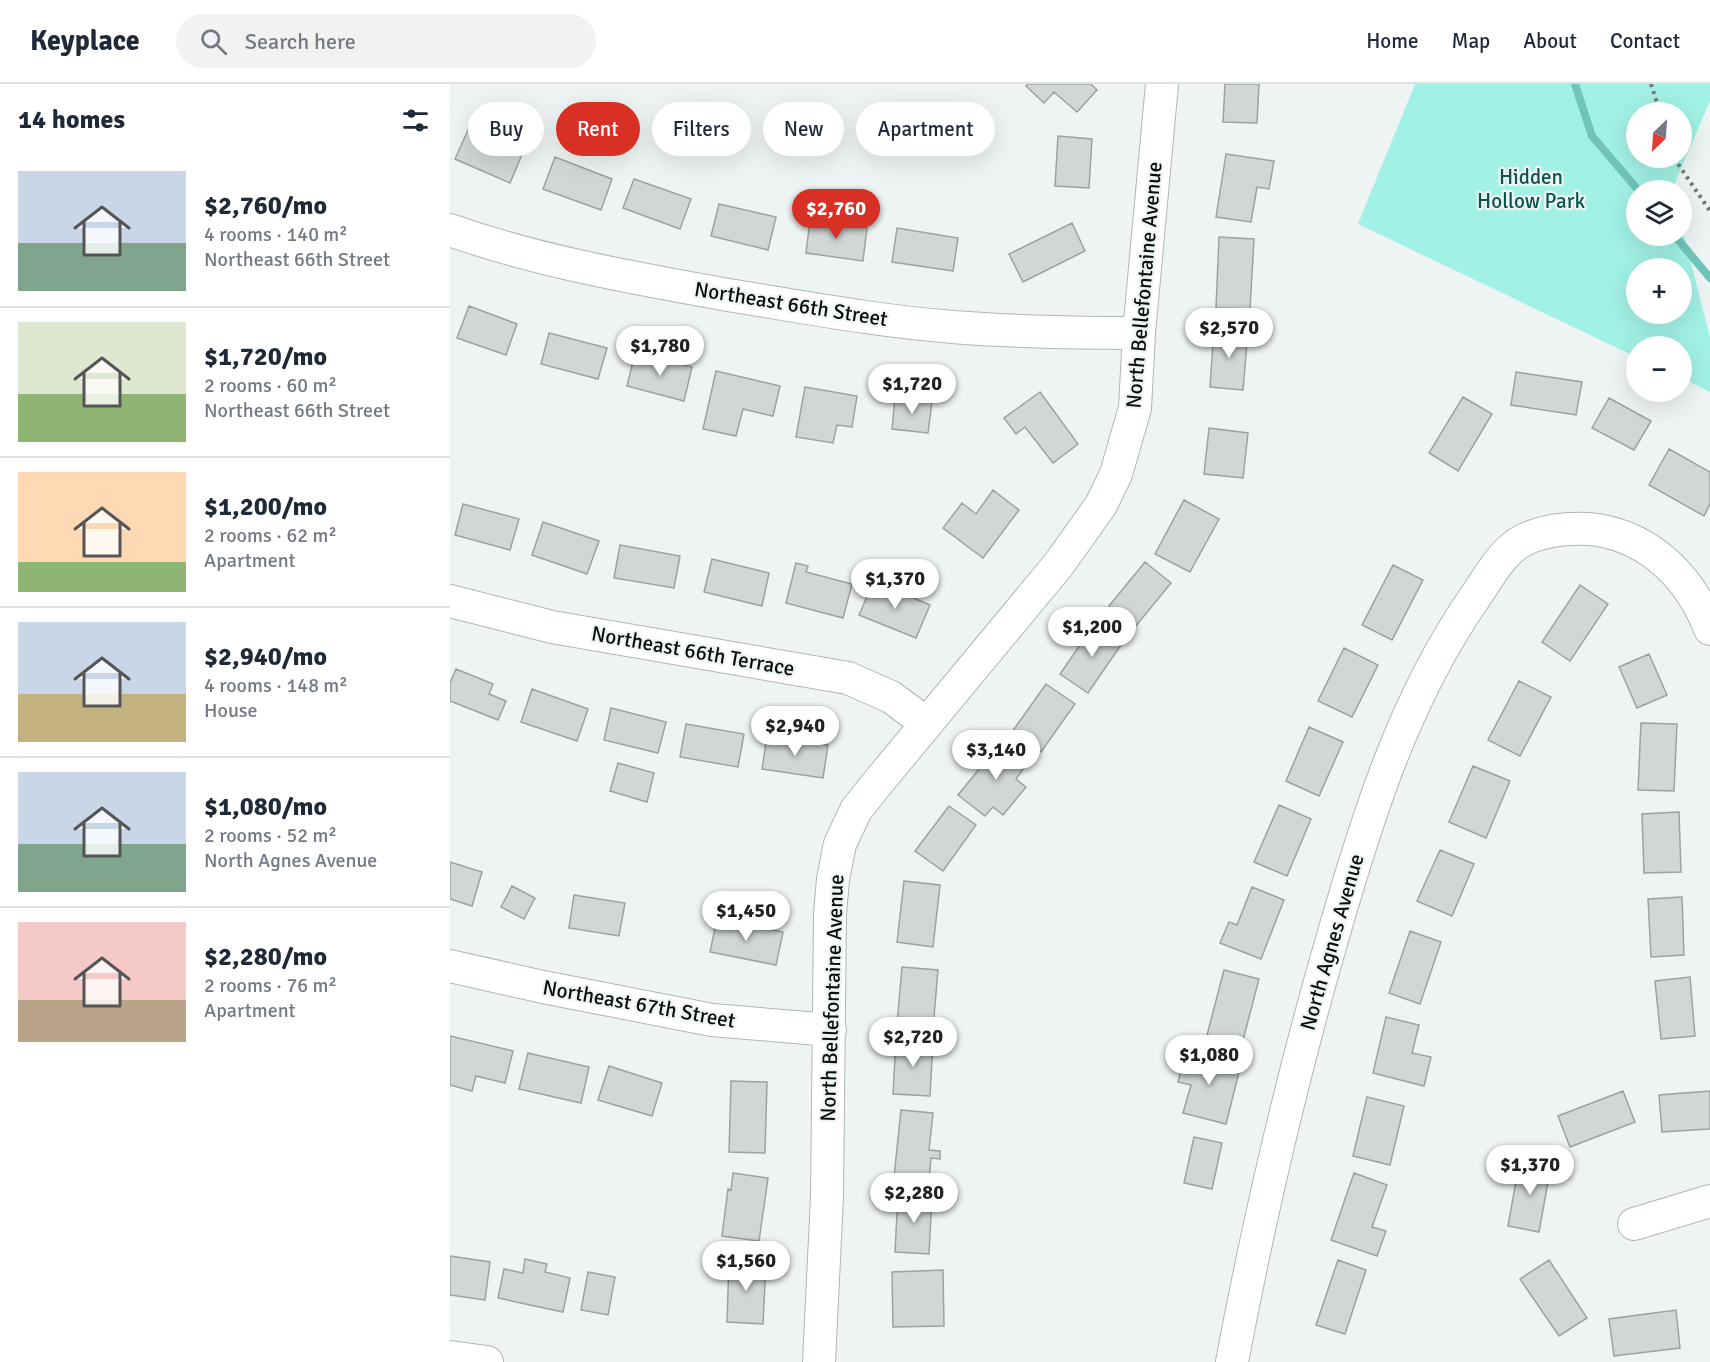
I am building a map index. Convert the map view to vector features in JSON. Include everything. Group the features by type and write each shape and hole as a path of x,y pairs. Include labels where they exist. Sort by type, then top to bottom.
{"street":[{"name":"North Bellefontaine Avenue","path":"819,1362 827,1197 830,914 840,844 856,810 1059,564 1101,505 1116,474 1135,408 1139,333 1162,84"},
{"name":"Northeast 66th Street","path":"450,230 547,259 621,276 824,312 952,327 1049,333 1139,333"},
{"name":"North Agnes Avenue","path":"1232,1362 1277,1144 1312,1007 1352,871 1383,775 1435,663 1467,609 1502,558 1526,539 1558,530 1592,529 1625,537 1655,552 1689,588 1710,629"},
{"name":"Northeast 66th Terrace","path":"450,601 552,627 848,678 891,697 927,723"},
{"name":"Northeast 67th Street","path":"450,966 712,1020 830,1030"},
{"path":"1634,1224 1710,1201"},
{"path":"450,1357 487,1362"}],"path":[{"path":"1651,84 1657,102"},
{"path":"1681,168 1710,211"}],"green space":[{"name":"Hidden Hollow Park","path":"1415,84 1710,84 1710,101 1692,143 1692,102 1626,102 1626,168 1681,168 1676,180 1626,180 1626,246 1687,246 1690,258 1626,258 1626,324 1692,324 1692,267 1710,337 1710,392 1692,383 1692,336 1626,336 1626,352 1358,224"}],"building":[{"path":"1028,84 1091,84 1097,90 1077,112 1054,92 1044,103 1026,86"},
{"path":"1225,84 1259,84 1257,123 1223,122"},
{"path":"468,130 468,156 521,156 510,183 455,159"},
{"path":"1058,136 1092,139 1089,188 1055,186"},
{"path":"1226,154 1274,161 1269,189 1257,187 1251,222 1216,217"},
{"path":"555,157 612,179 601,210 543,189"},
{"path":"634,179 691,199 680,229 623,208"},
{"path":"719,204 776,217 768,250 711,236"},
{"path":"810,220 867,228 863,261 806,253"},
{"path":"1072,223 1085,251 1023,282 1009,254"},
{"path":"897,228 958,238 953,271 892,262"},
{"path":"1219,237 1254,239 1250,309 1216,308"},
{"path":"469,306 517,324 506,355 457,338"},
{"path":"1214,329 1248,331 1243,390 1210,387"},
{"path":"549,333 607,348 598,379 541,364"},
{"path":"635,353 692,367 684,401 627,386"},
{"path":"716,371 780,386 773,416 743,409 736,436 703,429"},
{"path":"1516,372 1582,382 1576,415 1511,405"},
{"path":"805,387 857,396 852,427 837,425 833,443 796,437"},
{"path":"1040,392 1078,444 1053,463 1025,427 1016,434 1004,418"},
{"path":"1463,397 1492,414 1458,471 1429,453"},
{"path":"895,398 932,402 928,433 892,429"},
{"path":"1609,398 1651,421 1634,450 1592,428"},
{"path":"1209,428 1248,433 1243,478 1204,474"},
{"path":"1669,449 1710,472 1710,504 1704,516 1649,485"},
{"path":"993,490 1019,510 983,558 943,528 962,503 976,514"},
{"path":"1184,500 1219,519 1190,572 1155,554"},
{"path":"463,504 519,519 510,550 455,535"},
{"path":"543,522 599,541 587,574 532,555"},
{"path":"620,545 680,556 674,588 614,578"},
{"path":"712,559 769,573 762,606 704,592"},
{"path":"1145,562 1171,583 1135,627 1109,606"},
{"path":"796,563 808,566 806,572 852,584 843,618 786,603"},
{"path":"1393,565 1423,580 1392,640 1362,625"},
{"path":"874,581 930,605 916,638 859,615"},
{"path":"1580,585 1608,604 1570,661 1542,642"},
{"path":"1095,623 1123,642 1088,693 1060,674"},
{"path":"1344,648 1378,665 1352,717 1318,701"},
{"path":"1649,654 1667,695 1637,708 1619,667"},
{"path":"456,669 493,684 489,694 506,701 498,720 450,701 450,683"},
{"path":"1519,681 1551,697 1520,756 1488,740"},
{"path":"1046,684 1075,704 1041,752 1012,732"},
{"path":"532,689 588,709 577,741 521,722"},
{"path":"611,708 666,722 658,753 604,740"},
{"path":"1641,723 1677,724 1674,791 1638,790"},
{"path":"686,724 744,734 738,767 680,757"},
{"path":"1309,727 1343,742 1319,796 1286,781"},
{"path":"767,736 828,745 823,778 762,769"},
{"path":"1003,740 1029,761 1016,779 1026,787 1003,815 993,807 985,816 958,795"},
{"path":"618,763 654,773 647,802 610,791"},
{"path":"1473,766 1510,781 1486,838 1449,822"},
{"path":"1279,805 1311,819 1287,876 1254,862"},
{"path":"949,806 976,825 943,871 915,851"},
{"path":"1679,812 1681,872 1644,873 1642,814"},
{"path":"1440,850 1474,864 1452,916 1417,901"},
{"path":"450,862 482,872 472,906 450,899"},
{"path":"904,881 940,885 933,947 897,942"},
{"path":"512,886 535,898 524,919 501,907"},
{"path":"1252,887 1284,900 1261,959 1220,943 1229,922 1237,925"},
{"path":"574,895 625,903 619,936 569,928"},
{"path":"1682,897 1684,955 1651,957 1648,899"},
{"path":"717,919 783,932 776,965 710,952"},
{"path":"1410,931 1441,942 1420,1004 1389,993"},
{"path":"902,967 938,970 933,1028 897,1024"},
{"path":"1224,970 1259,979 1242,1044 1207,1035"},
{"path":"1690,977 1695,1036 1661,1039 1655,981"},
{"path":"1386,1017 1419,1025 1412,1053 1431,1057 1424,1086 1373,1073"},
{"path":"450,1036 513,1051 505,1083 476,1076 472,1091 450,1085"},
{"path":"896,1039 933,1041 930,1096 893,1094"},
{"path":"1187,1051 1241,1064 1226,1124 1183,1113 1191,1085 1178,1082"},
{"path":"528,1053 589,1067 581,1103 519,1089"},
{"path":"609,1066 662,1083 652,1116 598,1100"},
{"path":"731,1081 767,1082 765,1153 729,1152"},
{"path":"1623,1091 1635,1122 1570,1147 1558,1116"},
{"path":"1710,1091 1710,1129 1662,1132 1659,1095"},
{"path":"1367,1097 1404,1106 1390,1165 1353,1156"},
{"path":"901,1110 933,1113 929,1150 940,1151 940,1159 931,1158 929,1180 894,1177"},
{"path":"1194,1137 1222,1143 1212,1189 1184,1183"},
{"path":"1520,1159 1551,1165 1539,1232 1508,1226"},
{"path":"733,1173 768,1178 759,1241 722,1236 728,1189 731,1190"},
{"path":"1354,1173 1387,1185 1372,1227 1386,1231 1377,1256 1331,1240"},
{"path":"898,1194 932,1196 929,1254 895,1252"},
{"path":"450,1256 490,1262 485,1300 450,1295"},
{"path":"525,1259 547,1264 545,1272 570,1278 563,1312 498,1298 504,1269 523,1273"},
{"path":"1338,1260 1366,1270 1345,1334 1316,1325"},
{"path":"1549,1260 1587,1318 1559,1336 1520,1279"},
{"path":"729,1261 766,1263 763,1324 727,1322"},
{"path":"943,1270 944,1326 893,1327 892,1272"},
{"path":"588,1272 615,1277 608,1315 581,1310"},
{"path":"1676,1310 1680,1348 1614,1356 1609,1319"}],"waterway":[{"path":"1575,84 1592,136 1629,180"},
{"path":"1683,246 1710,278"}]}
